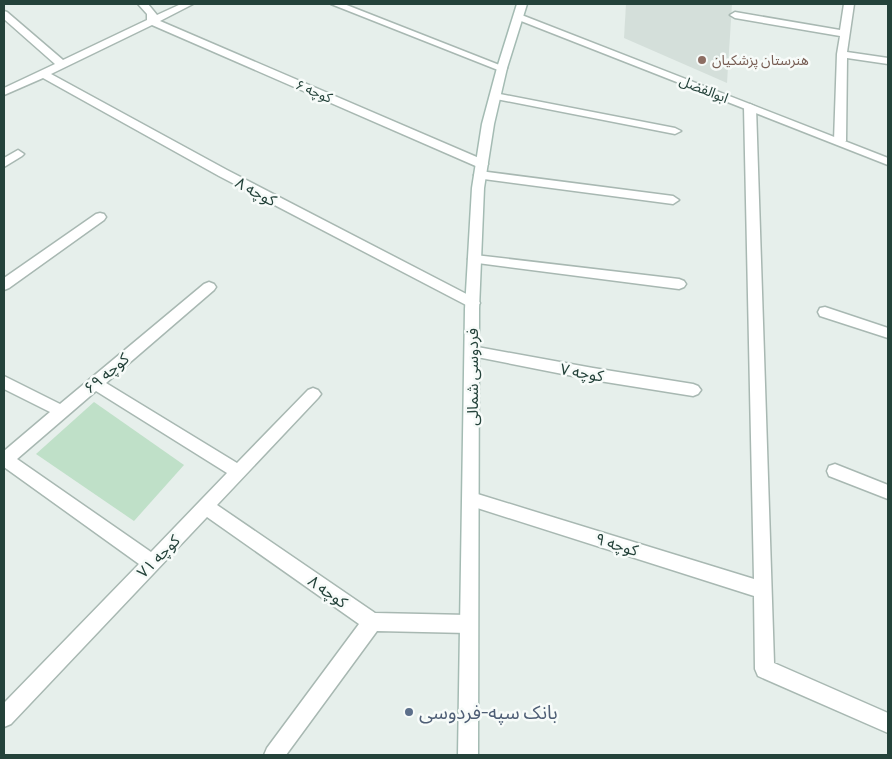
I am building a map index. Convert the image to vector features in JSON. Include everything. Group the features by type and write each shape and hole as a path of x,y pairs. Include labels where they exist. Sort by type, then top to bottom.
{"street":[{"path":"143,4 152,17"},
{"path":"4,92 62,65 152,17 188,4"},
{"path":"336,4 502,68"},
{"path":"840,141 842,54 848,4"},
{"name":"فردوسی شمالی","path":"468,755 473,303 481,169 502,68 521,10"},
{"name":"ابوالفضل","path":"521,10 750,107 840,141 888,162"},
{"path":"4,14 62,65"},
{"path":"735,15 845,34"},
{"name":"کوچه ۶","path":"152,17 481,169 673,200"},
{"path":"842,54 888,61"},
{"name":"کوچه ۸","path":"42,73 223,173 473,303"},
{"path":"495,96 675,131"},
{"path":"750,107 765,669 888,723"},
{"path":"4,162 18,154"},
{"path":"4,285 100,217"},
{"path":"475,258 679,284"},
{"name":"کوچه ۶۹","path":"4,459 209,286"},
{"path":"825,312 888,333"},
{"name":"کوچه ۷","path":"472,351 593,374 693,390"},
{"path":"4,382 61,411"},
{"path":"94,384 239,472"},
{"name":"کوچه ۷۱","path":"4,717 313,394"},
{"path":"4,459 151,562"},
{"path":"835,471 888,492"},
{"name":"کوچه ۹","path":"471,499 762,590"},
{"name":"کوچه ۸","path":"206,507 372,622"},
{"path":"274,755 372,622 468,624"}],"shaded area":[{"name":"هنرستان پزشکیان","path":"626,4 732,4 727,83 624,38"}],"green space":[{"path":"94,402 184,465 134,521 36,454"}],"place":[{"name":"هنرستان پزشکیان","path":"702,60"},
{"name":"بانک سپه-فردوسی","path":"409,712"}]}
